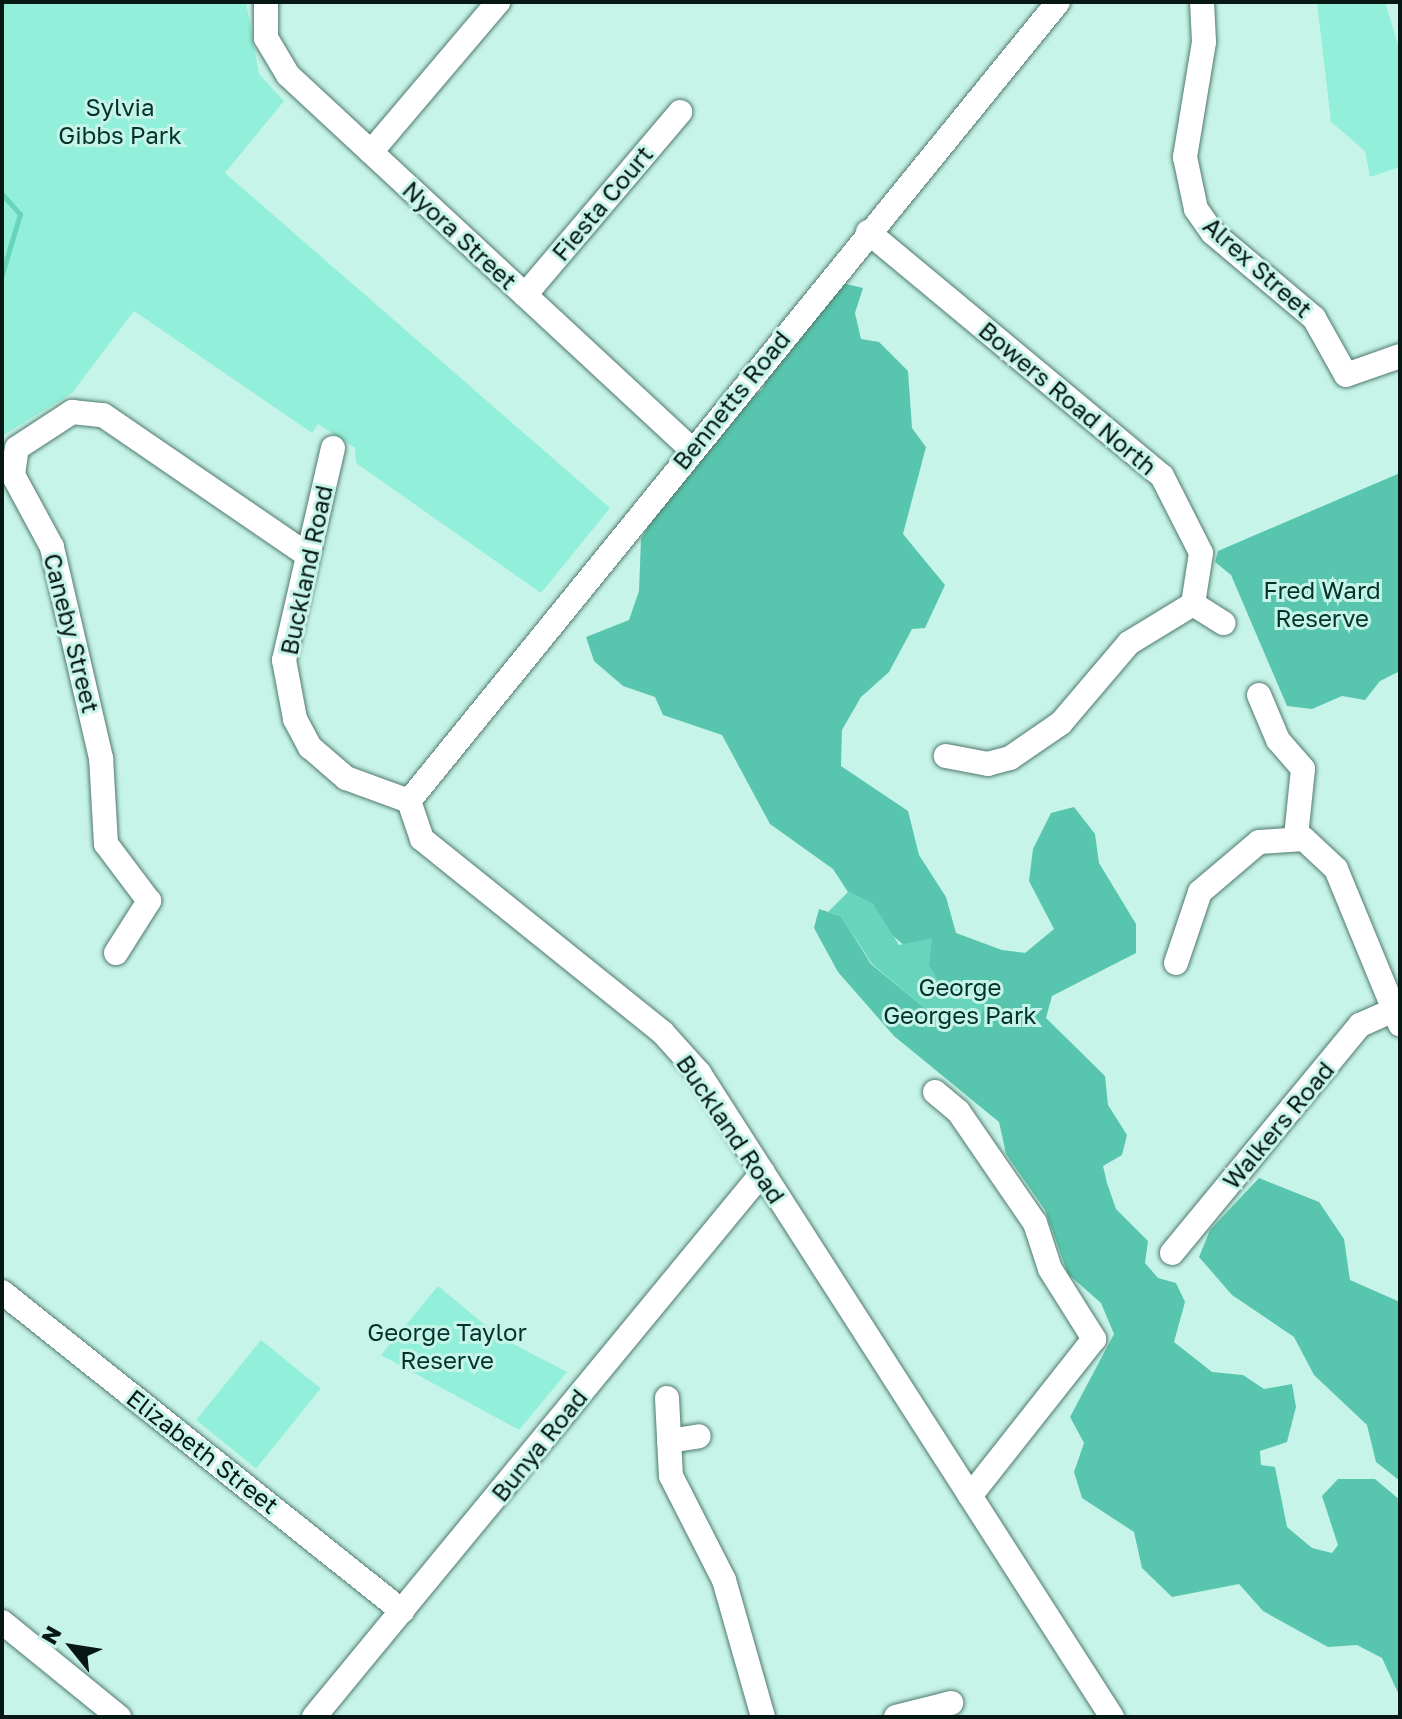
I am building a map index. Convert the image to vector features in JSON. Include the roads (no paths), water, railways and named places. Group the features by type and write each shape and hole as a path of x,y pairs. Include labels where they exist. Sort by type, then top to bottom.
{"street":[{"name":"Nyora Street","path":"266,2 273,55 371,152 691,449"},
{"path":"371,152 498,2"},
{"name":"Bennetts Road","path":"409,801 691,449 1058,2"},
{"name":"Alrex Street","path":"1202,2 1204,42 1185,157 1196,209 1213,233 1314,318 1346,375 1400,356"},
{"name":"Fiesta Court","path":"525,295 680,112"},
{"name":"Bowers Road North","path":"868,232 1162,476 1201,553 1193,604"},
{"name":"Caneby Street","path":"116,953 149,901 106,844 101,758 52,547 13,475 17,448 72,412 103,415 306,554"},
{"name":"Buckland Road","path":"333,448 306,554 284,660 295,719 310,747 346,778 409,801 422,839 663,1033 699,1073 1112,1717"},
{"path":"946,756 988,764 1010,758 1067,716 1129,643 1193,604 1224,623"},
{"path":"1259,695 1278,740 1303,769 1296,837"},
{"path":"1176,963 1200,892 1259,842 1296,837 1329,858 1392,972 1397,1017"},
{"name":"Walkers Road","path":"1172,1253 1360,1025 1397,1017"},
{"path":"935,1092 958,1111 1035,1223 1050,1269 1094,1339 970,1496"},
{"name":"Bunya Road","path":"314,1717 763,1172"},
{"name":"Elizabeth Street","path":"2,1292 402,1611"},
{"path":"667,1398 671,1476 724,1580 763,1717"},
{"path":"669,1441 699,1436"},
{"path":"2,1622 119,1717"},
{"path":"896,1717 951,1703"}],"waterway":[{"path":"2,194 20,214 2,274"}],"park label":[{"name":"Sylvia Gibbs Park","path":"120,121"},
{"name":"Fred Ward Reserve","path":"1322,604"},
{"name":"George Georges Park","path":"960,1001"},
{"name":"George Taylor Reserve","path":"447,1346"}]}
